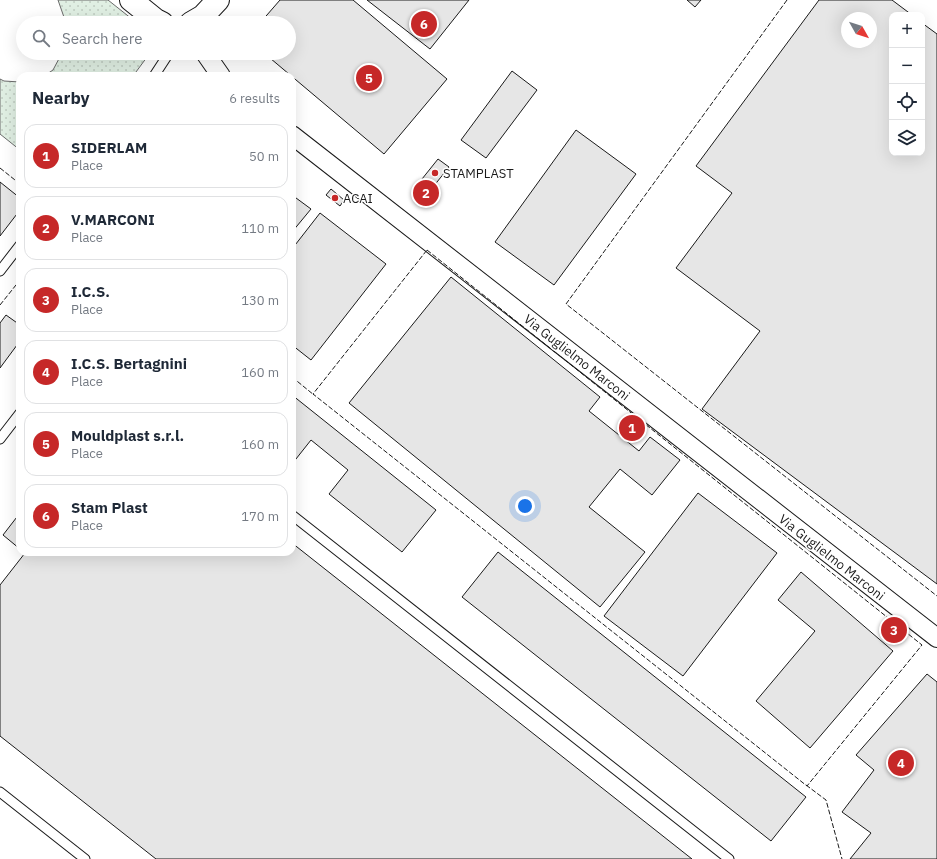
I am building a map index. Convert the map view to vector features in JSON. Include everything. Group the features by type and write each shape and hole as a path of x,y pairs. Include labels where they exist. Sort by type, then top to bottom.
{"main road":[{"path":"131,0 152,16"},
{"path":"203,16 218,0"}],"street":[{"path":"210,60 218,72"},
{"name":"Via Guglielmo Marconi","path":"296,138 937,638"}],"lane":[{"path":"157,72 164,60"},
{"path":"0,271 16,250"},
{"path":"0,438 16,418"},
{"path":"296,518 729,859"},
{"path":"0,792 85,859"}],"green space":[{"path":"58,0 108,0 128,16 64,16"},
{"path":"58,60 145,60 136,72 50,72 53,70"},
{"path":"0,79 4,81 16,82 16,147 0,134"}],"building":[{"path":"280,0 353,0 447,79 384,154 296,80 296,72 287,72 272,60 296,60 296,16 266,16"},
{"path":"367,0 469,0 430,49"},
{"path":"687,0 701,0 695,7"},
{"path":"819,0 892,0 908,12 889,12 889,156 925,156 925,25 937,34 937,584 702,409 760,331 676,268 732,193 696,166"},
{"path":"512,71 537,90 486,158 461,140"},
{"path":"576,130 636,174 554,285 495,242"},
{"name":"STAMPLAST","path":"438,159 449,167 433,187 422,179"},
{"path":"0,182 16,195 16,215 0,236"},
{"path":"426,186 432,190 425,200 419,195"},
{"name":"ACAI","path":"331,189 344,200 340,206 326,195"},
{"path":"296,198 311,209 296,227"},
{"path":"320,213 386,264 311,360 296,348 296,244"},
{"path":"451,277 600,397 589,411 639,451 650,437 680,460 652,495 620,469 589,507 645,552 600,607 349,403"},
{"path":"6,315 16,322 16,346 0,368 0,323"},
{"path":"296,398 436,510 402,552 329,494 348,470 311,440 296,459"},
{"path":"628,418 643,430 636,438 622,426"},
{"path":"698,493 777,553 683,676 604,616"},
{"path":"16,518 16,546 3,535"},
{"path":"296,546 692,859 156,859 0,736 0,585 23,556 296,556"},
{"path":"498,552 806,797 771,841 462,597"},
{"path":"801,572 893,651 810,748 756,701 815,631 778,600"},
{"path":"891,621 904,631 897,640 884,630"},
{"path":"927,674 937,682 937,859 850,859 871,833 842,812 874,770 856,755"}],"fence":[{"path":"787,0 566,304 937,596"},
{"path":"0,168 16,181"},
{"path":"427,250 922,645 807,786 313,394 427,250"},
{"path":"0,305 16,285"},
{"path":"296,380 314,395"},
{"path":"806,785 826,800 842,859"}],"place":[{"name":"Stam Plast","path":"424,24"},
{"name":"Mouldplast s.r.l.","path":"369,78"},
{"name":"STAMPLAST","path":"435,173"},
{"name":"V.MARCONI","path":"426,193"},
{"name":"ACAI","path":"335,198"},
{"name":"SIDERLAM","path":"632,428"},
{"name":"I.C.S.","path":"894,630"},
{"name":"I.C.S. Bertagnini","path":"901,763"}]}
